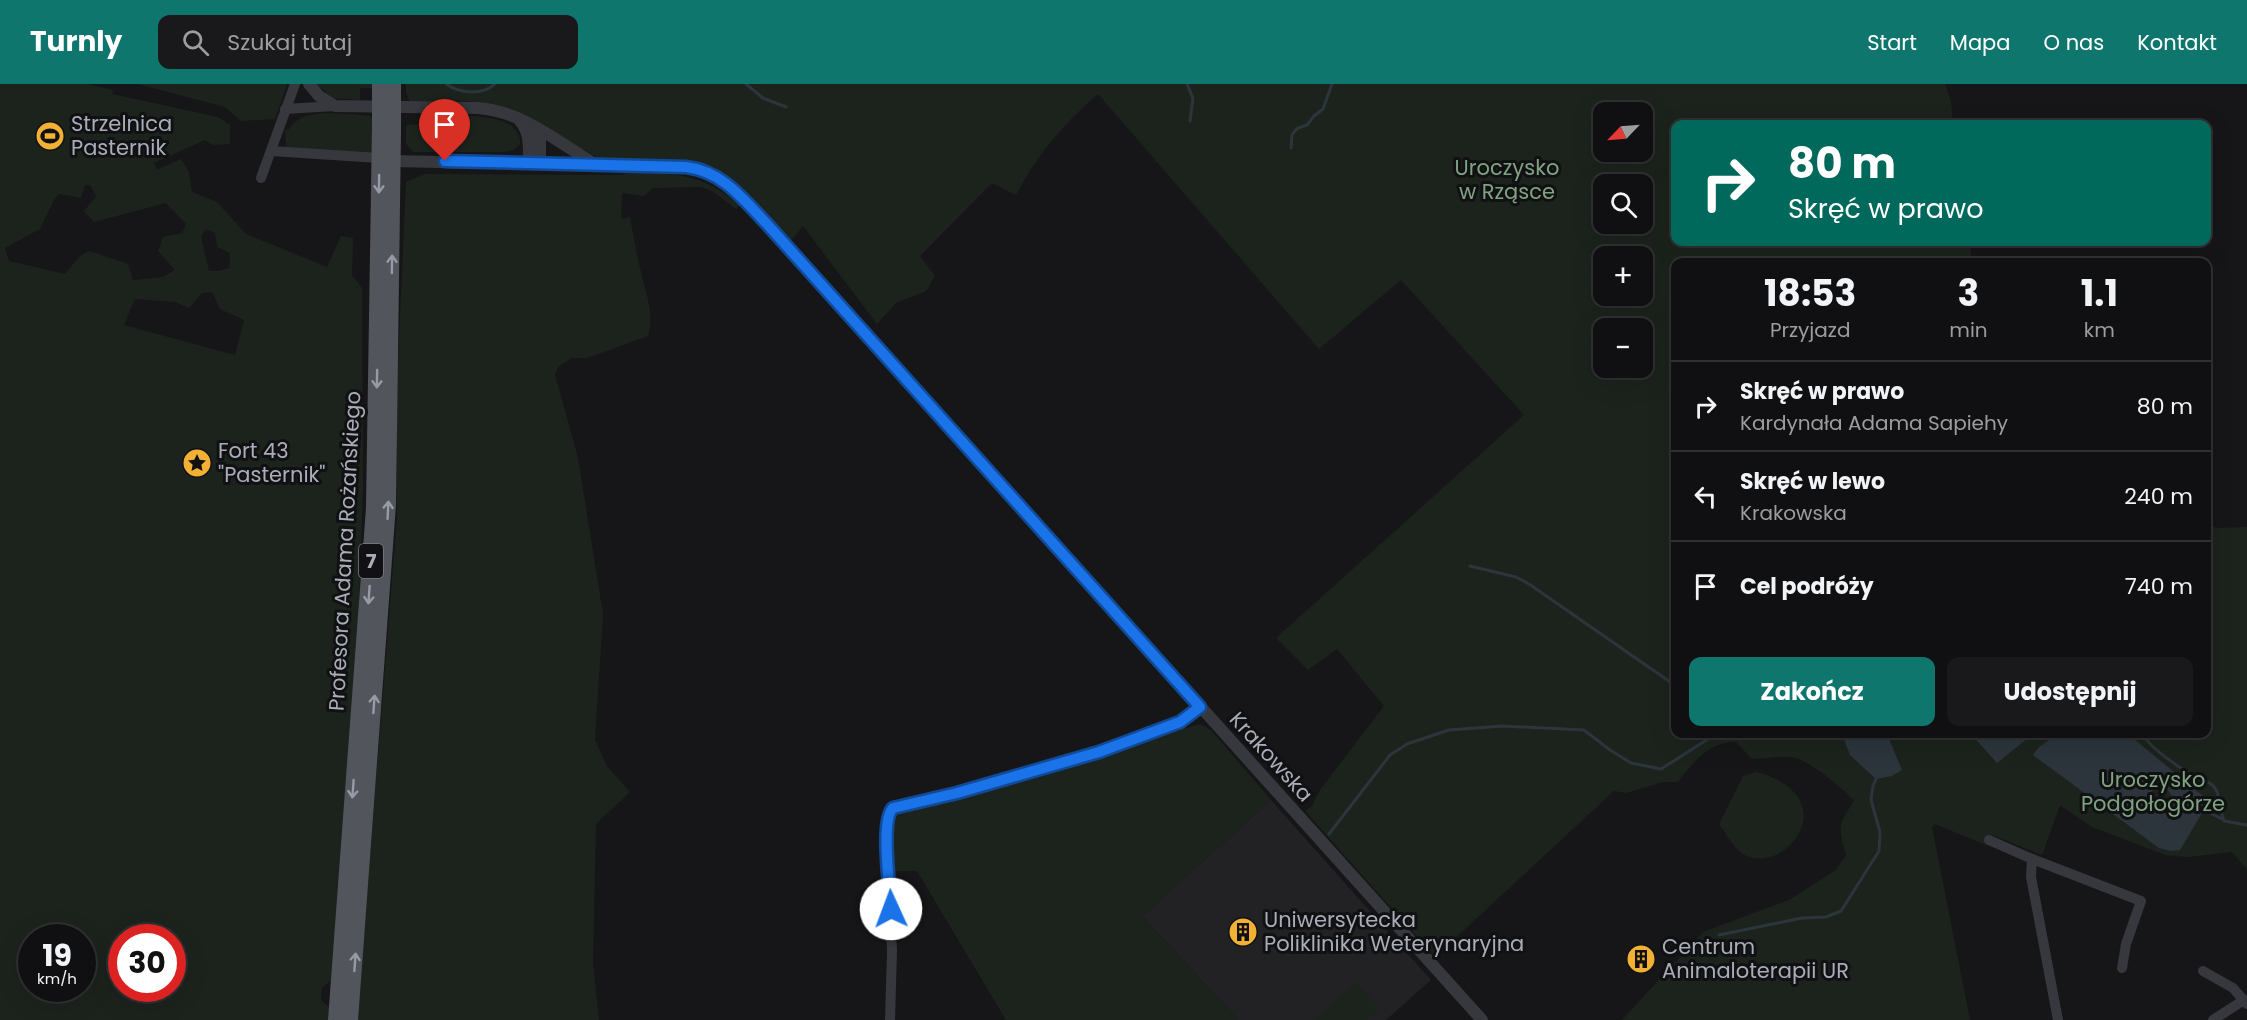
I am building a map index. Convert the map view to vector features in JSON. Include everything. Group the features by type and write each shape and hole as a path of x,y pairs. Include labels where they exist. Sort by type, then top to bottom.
{"main road":[{"name":"Profesora Adama Rożańskiego","path":"350,1020 388,504 386,128 380,84"},
{"name":"Profesora Adama Rożańskiego","path":"386,128 393,84"},
{"name":"Profesora Adama Rożańskiego","path":"336,1020 374,508 386,160"}],"street":[{"path":"261,178 295,84"},
{"path":"309,84 319,96 335,106"},
{"path":"285,109 335,106 478,108 499,111 537,128 594,164"},
{"path":"520,120 526,127 535,163"},
{"path":"535,163 540,138 537,128"},
{"path":"271,151 386,160"},
{"name":"Krakowska","path":"386,160 594,164 699,169 735,190 1482,1020"},
{"path":"890,1020 892,951 886,837 890,811 901,806 950,795 1099,752 1180,722 1200,707"},
{"path":"1989,840 2141,901 2126,944 2122,968"},
{"path":"2032,859 2031,878 2058,1020"},
{"path":"2203,971 2233,988 2245,1002 2213,1020"}],"shaded area":[{"path":"1844,738 1889,738 1902,770 1892,776 1876,779 1850,755"},
{"path":"1975,738 2028,738 1997,763"},
{"name":"Uroczysko Podgołogórze","path":"2052,738 2133,738 2209,801 2180,850 2171,851 2159,848 2033,755","holes":["2160,787 2167,789 2175,801 2171,807 2159,810 2152,807 2148,796"]},
{"path":"1271,800 1431,980 1386,1020 1238,1020 1142,916"}],"green space":[{"path":"0,84 87,84 113,90 112,94 218,117 230,125 230,144 213,145 205,140 154,163 157,170 181,159 189,172 192,192 217,202 246,234 327,267 341,236 353,238 352,275 362,288 363,487 358,634 333,979 322,988 321,1000 329,1007 328,1020 0,1020","holes":["85,185 90,185 96,196 84,211 94,222 166,203 186,224 182,233 163,237 158,251 175,270 163,277 133,280 128,264 89,251 80,256 65,274 9,261 5,248 40,229 59,194 81,198","206,229 215,233 217,247 230,253 229,268 209,271 201,236","212,292 220,309 244,320 235,355 124,325 135,299 175,302 189,308 202,293"]},
{"path":"138,84 287,84 275,119 241,121 225,107"},
{"path":"317,84 373,84 373,88 360,88 360,100 332,98"},
{"name":"Uroczysko w Rząsce","path":"406,84 1945,84 1951,102 1953,120 1671,120 1671,246 1970,246 1972,258 1671,258 1671,738 2211,738 2211,526 2247,527 2247,869 2232,852 2188,857 2165,855 2092,827 2060,805 2042,855 1992,835 1991,847 1935,824 1932,827 1970,1020 1622,1020 1703,932 1789,900 1836,870 1846,855 1841,826 1854,801 1824,774 1805,762 1796,758 1784,757 1752,759 1736,742 1726,743 1717,745 1702,755 1678,782 1663,782 1626,793 1614,791 1435,957 1305,811 1312,806 1320,790 1384,706 1337,649 1308,670 1276,638 1524,415 1401,280 1319,349 1098,94 1052,141 1032,167 1016,195 992,183 920,256 935,276 926,291 896,303 877,324 803,226 790,242 742,188 713,167 686,160 598,158 511,109 486,103 410,102"},
{"path":"327,113 354,114 372,118 373,152 366,155 286,147 285,130 302,118"},
{"path":"461,115 489,118 507,123 519,135 520,144 514,150 504,152 413,152 406,144 406,125 420,124 423,117"},
{"path":"628,172 674,175 699,180 740,205 736,209 712,191 701,187 653,188 644,196 622,193 621,219 630,217 648,302 650,327 648,336 587,358 572,358 559,366 555,374 578,458 603,614 595,740 607,766 630,792 596,824 593,963 599,1020 357,1020 397,517 397,385 406,182 425,174 623,175"},
{"path":"1200,724 1211,730 1271,800 1142,916 1238,1020 1006,1020 917,871 895,871 891,819 904,810"},
{"path":"1757,772 1786,785 1800,801 1804,818 1798,835 1786,849 1771,857 1754,858 1738,850 1719,824 1743,776"},
{"path":"1356,982 1379,1007 1378,1011 1367,1020 1313,1020"}],"waterway":[{"path":"446,84 470,92 484,90 495,84"},
{"path":"746,84 763,98 786,107"},
{"path":"1187,84 1193,98 1190,121"},
{"path":"1291,148 1292,135 1298,128 1307,125 1323,109 1332,84"},
{"path":"1470,566 1516,577 1529,584 1671,683"},
{"path":"1329,834 1390,755 1407,744 1449,730 1502,726 1584,730 1631,763 1661,769 1710,738"},
{"path":"2146,738 2169,760 2214,787 2224,821 2247,825"},
{"path":"1719,935 1802,918 1826,917 1841,911 1879,851 1880,832 1871,800 1876,779"},
{"path":"2204,810 2222,819"}],"place":[{"name":"Strzelnica Pasternik","path":"50,136"},
{"name":"Fort 43 \"Pasternik\"","path":"197,463"},
{"name":"Uniwersytecka Poliklinika Weterynaryjna","path":"1243,932"},
{"name":"Centrum Animaloterapii UR","path":"1641,959"}],"route":[{"path":"445,161 686,167 711,173 725,182 767,224 1200,707 1180,722 1099,752 957,793 893,808 887,815 886,837 891,909"}]}
